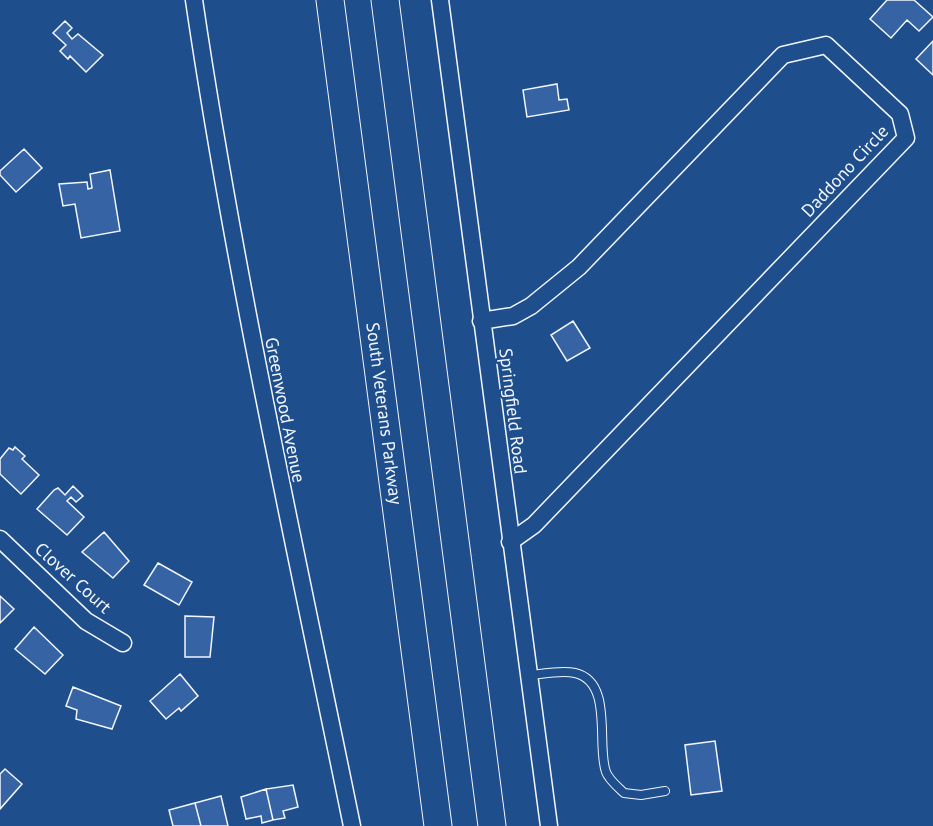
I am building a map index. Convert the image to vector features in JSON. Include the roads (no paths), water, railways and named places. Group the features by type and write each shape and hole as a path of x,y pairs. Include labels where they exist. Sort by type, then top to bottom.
{"highway":[{"name":"South Veterans Parkway","path":"330,0 438,826"},
{"path":"385,0 492,826"}],"street":[{"name":"Greenwood Avenue","path":"194,0 210,108 252,342 352,826"},
{"name":"Springfield Road","path":"440,0 549,826"},
{"name":"Daddono Circle","path":"481,321 506,318 531,306 579,267 783,55 826,45 900,114 906,138 534,525 510,542"},
{"name":"Clover Court","path":"0,539 86,621 123,643"}],"lane":[{"path":"529,675 575,673 588,679 596,690 601,706 607,776 624,793 641,795 665,791"}]}
